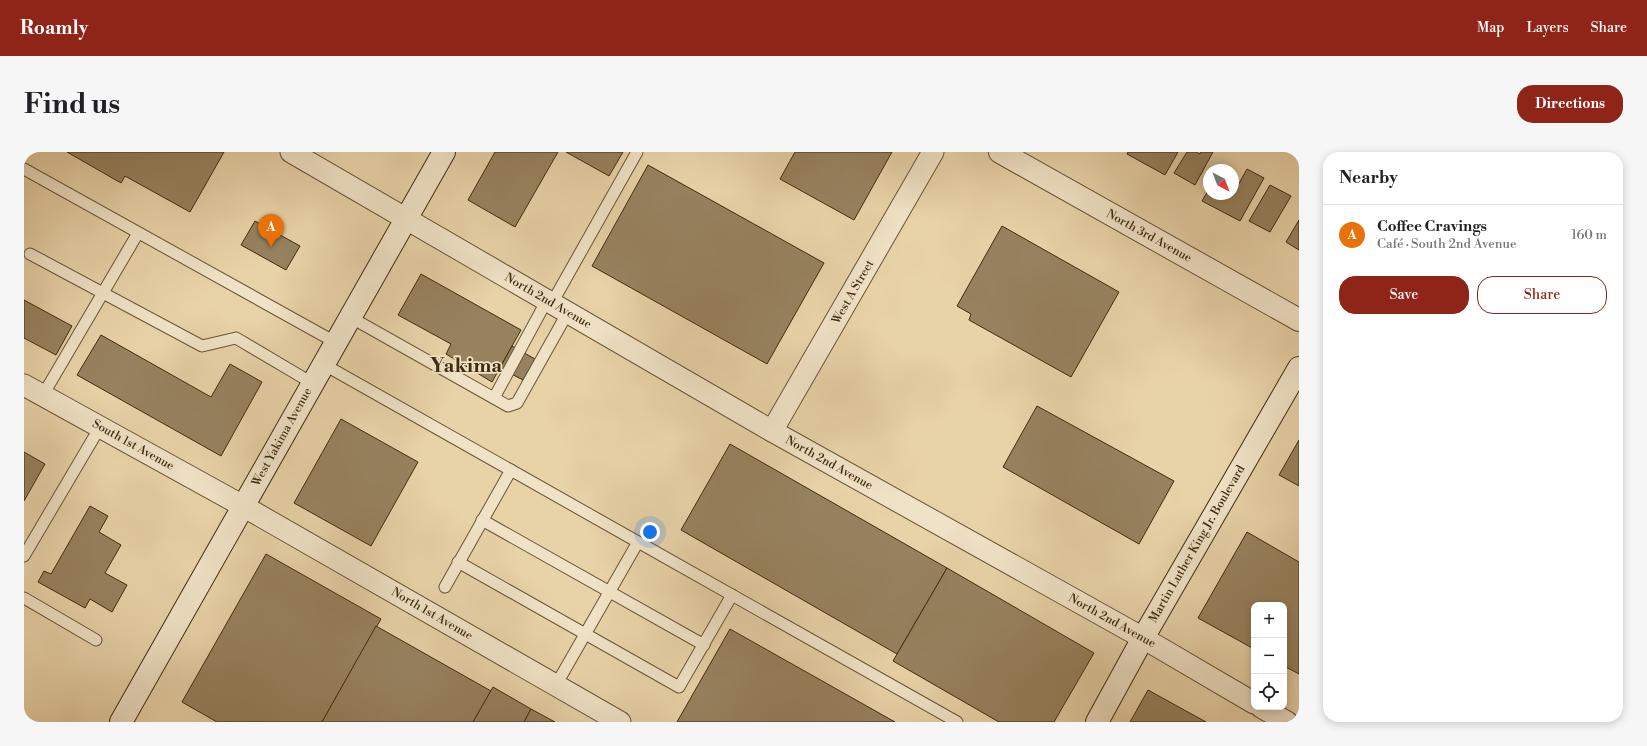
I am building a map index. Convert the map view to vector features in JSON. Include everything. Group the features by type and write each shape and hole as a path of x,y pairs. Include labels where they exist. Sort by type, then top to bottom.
{"main road":[{"name":"West Yakima Avenue","path":"120,722 444,152"},
{"name":"North 3rd Avenue","path":"1000,152 1299,320"},
{"name":"Martin Luther King Jr. Boulevard","path":"1097,722 1143,638 1293,393 1299,368"}],"street":[{"name":"North 2nd Avenue","path":"291,152 407,218 772,432 1143,638 1251,701"},
{"name":"West A Street","path":"772,432 934,152"},
{"name":"South 1st Avenue","path":"24,385 243,506"},
{"name":"North 1st Avenue","path":"243,506 620,722"},
{"path":"1266,710 1287,722"}],"lane":[{"path":"494,398 556,305 637,152"},
{"path":"24,169 335,342"},
{"path":"43,395 138,233"},
{"path":"30,254 202,346 236,338 312,383"},
{"path":"350,317 508,406 517,403 556,305"},
{"path":"323,364 957,722"},
{"path":"24,556 100,427"},
{"path":"445,587 510,470"},
{"path":"482,520 704,645"},
{"path":"556,685 638,542"},
{"path":"458,562 680,687 732,595"},
{"path":"24,598 96,640"}],"building":[{"path":"67,152 224,152 190,212 125,176 121,183"},
{"path":"495,152 558,152 515,227 468,200"},
{"path":"566,152 623,152 609,176"},
{"path":"795,152 892,152 854,220 780,179"},
{"path":"1128,152 1178,152 1165,175 1127,154"},
{"path":"1187,152 1196,152 1200,154 1201,152 1213,152 1206,164 1203,164 1203,170 1195,185 1174,173"},
{"path":"648,165 824,263 767,364 592,266"},
{"path":"1247,169 1264,178 1240,221 1202,201 1203,199 1239,200 1239,184"},
{"path":"1270,185 1291,196 1270,232 1249,221"},
{"path":"1299,220 1299,250 1286,242"},
{"path":"255,221 300,246 286,270 241,245"},
{"path":"1002,226 1119,292 1071,377 969,320 971,314 957,306"},
{"path":"421,274 521,330 492,382 446,354 451,344 398,315"},
{"path":"24,300 72,326 56,355 24,338"},
{"path":"101,335 211,397 230,364 262,382 221,456 77,375"},
{"path":"512,346 535,359 523,380 500,368"},
{"path":"1037,406 1174,481 1139,544 1003,467"},
{"path":"341,419 418,462 371,546 294,503"},
{"path":"1299,440 1299,486 1279,475"},
{"path":"730,444 947,568 897,654 681,530"},
{"path":"24,452 45,464 24,501"},
{"path":"90,506 108,516 99,532 121,545 105,573 127,585 112,612 90,599 85,608 38,582 44,571 51,574"},
{"path":"1247,532 1299,562 1299,674 1287,668 1287,602 1251,602 1251,647 1198,618"},
{"path":"266,554 381,619 322,722 217,722 182,702"},
{"path":"947,568 1094,653 1054,722 999,722 893,661"},
{"path":"376,626 491,691 473,722 322,722"},
{"path":"730,629 895,722 677,722"},
{"path":"493,687 531,709 524,722 473,722"},
{"path":"1148,690 1206,722 1130,722"},
{"path":"531,709 555,722 524,722"}],"place":[{"name":"Coffee Cravings","path":"271,247"}],"district":[{"name":"Yakima","path":"466,366"}]}
